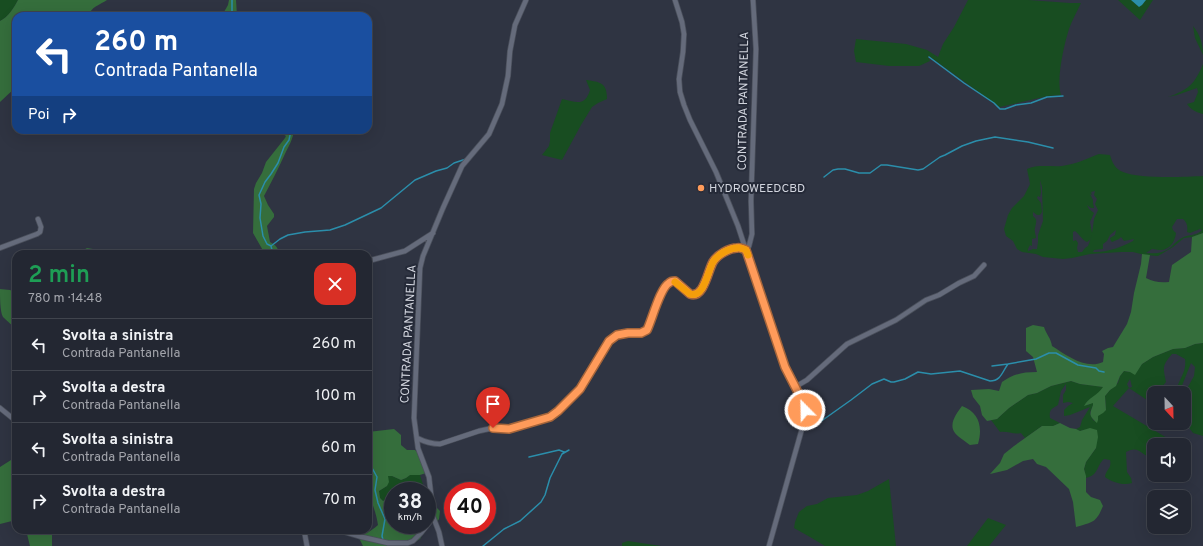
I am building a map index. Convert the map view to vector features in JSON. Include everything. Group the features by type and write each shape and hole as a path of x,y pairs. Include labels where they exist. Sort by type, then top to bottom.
{"street":[{"name":"CONTRADA PANTANELLA","path":"430,482 418,448 414,418 419,280 423,256 462,166 488,134 502,104 508,76 510,51 515,25 526,0"},
{"name":"CONTRADA PANTANELLA","path":"675,0 684,34 679,79 680,92 684,105 716,172 738,226 785,367 804,404 805,418 769,546"},
{"name":"CONTRADA PANTANELLA","path":"746,250 749,246 752,234 756,49 753,0"},
{"path":"0,248 40,232 41,227 38,219"},
{"path":"372,260 405,251 433,233"},
{"path":"417,438 425,442 440,444 479,431 493,428 509,429 550,417 580,389 609,341 617,335 641,333 647,330 665,286 669,282 675,281 690,294 696,294 702,288 713,262 727,250 736,247 746,250"},
{"path":"795,387 807,380 847,344 896,320 926,300 939,295 959,282 974,276 984,265"},
{"path":"0,408 12,418"},
{"name":"CONTRADA PANTANELLA","path":"436,524 442,546"},
{"path":"305,534 307,546"},
{"path":"352,534 388,543 408,543 413,541 419,534"}],"green space":[{"path":"0,0 18,0 6,17 0,21"},
{"path":"18,0 107,0 93,8 90,12 12,12 12,91 0,102 0,21 6,17"},
{"path":"229,0 236,0 237,12 224,12"},
{"path":"968,0 1028,0 1081,3 1069,29 1063,53 1059,80 1061,95 1048,96 1000,107 929,56 930,61 919,66 889,66 856,62 854,51 856,39 906,44 927,50 938,57 943,44"},
{"path":"1118,0 1153,0 1140,20"},
{"path":"1193,26 1198,32 1201,40 1203,55 1195,38"},
{"path":"1203,64 1203,114 1190,108 1187,104 1194,102 1198,92 1197,88 1168,97 1186,89 1197,77"},
{"path":"586,80 602,84 606,90 607,99 592,107 562,160 542,155 549,146 550,133 562,99 576,102 583,101 590,90"},
{"path":"283,134 293,134 264,196 274,214 274,217 267,226 270,242 276,246 278,250 263,250 253,233 254,189 266,162 286,136"},
{"path":"1099,154 1110,155 1113,163 1118,169 1130,174 1162,177 1203,176 1203,233 1184,238 1158,256 1133,252 1121,252 1090,254 1063,259 1043,257 1036,254 1022,252 1017,249 1013,241 1006,236 1004,229 1008,215 1012,208 1024,196 1030,184 1027,169 1040,166 1067,165","holes":["1040,180 1042,187 1043,221 1038,235 1037,249 1028,251 1030,245 1032,246 1032,239 1036,238 1036,219 1033,216 1033,212 1037,215 1040,215 1042,212 1041,203 1037,198 1038,196 1040,197","1095,191 1094,195 1097,199 1095,204 1098,210 1094,219 1092,233 1090,222 1094,213 1087,205 1094,208 1093,200 1090,194 1092,195 1091,192","1177,219 1183,219 1187,225 1187,232 1190,233 1200,229 1202,230 1197,234 1184,237 1163,252 1146,253 1152,249 1163,250 1169,247 1174,240 1176,233 1172,227","1116,230 1115,235 1110,238 1112,242 1121,237 1124,241 1134,239 1129,243 1113,249 1103,252 1093,252 1094,250 1103,249 1103,244 1107,241 1110,235","1075,231 1087,242 1090,240 1092,235 1088,246 1082,252 1078,252 1078,243 1076,240 1073,241 1073,232"]},
{"path":"1203,233 1203,343 1185,348 1173,349 1153,357 1142,364 1135,375 1124,371 1116,386 1105,396 1106,410 1098,416 1097,423 1090,414 1093,403 1084,406 1103,387 1080,384 1071,381 1051,386 1037,393 1028,395 1009,408 997,419 987,421 982,415 980,406 973,397 971,390 989,389 999,391 1002,382 1014,375 1037,372 1033,357 1026,351 1026,328 1033,325 1044,327 1052,346 1076,360 1090,364 1103,362 1104,354 1102,351 1113,347 1127,324 1131,312 1142,254 1150,255 1146,278 1157,282 1169,282 1172,265 1191,252 1192,237"},
{"path":"87,248 94,250 84,250"},
{"path":"0,289 12,291 12,325 3,317 0,304"},
{"path":"1203,343 1203,436 1193,433 1191,430 1191,386 1188,386 1194,376 1195,367 1191,363 1182,386 1178,386 1184,372 1185,359 1176,354 1172,354 1164,367 1166,382 1163,386 1147,386 1147,400 1129,388 1113,406 1147,426 1147,430 1154,430 1167,438 1147,438 1147,456 1134,449 1126,452 1127,472 1132,483 1129,484 1118,483 1105,477 1106,472 1110,467 1110,460 1104,459 1095,473 1086,478 1084,469 1086,462 1096,448 1090,429 1080,431 1076,429 1080,427 1082,420 1090,407 1064,416 1064,410 1073,403 1063,403 1063,395 1066,390 1066,384 1061,391 1058,405 1050,411 1050,418 1060,423 1053,426 1042,426 1025,438 1021,433 1016,434 1000,432 991,420 997,419 1009,408 1028,395 1037,393 1051,386 1071,381 1080,384 1104,387 1086,403 1088,405 1093,402 1090,414 1094,421 1098,420 1098,415 1106,410 1105,396 1118,383 1120,376 1124,371 1130,372 1139,368 1142,364 1153,357 1173,349 1185,348","holes":["1130,379 1132,387 1129,388 1127,384"]},
{"path":"962,406 976,416 980,426 978,444 970,445 953,430 952,426 954,419"},
{"path":"1060,423 1080,431 1090,428 1097,430 1098,437 1096,448 1086,462 1084,469 1086,476 1086,492 1091,497 1100,500 1103,506 1096,519 1076,527 1073,502 1069,489 1046,467 1037,464 1033,459 1023,461 1007,470 990,474 1000,463 1004,454 1014,446 1042,426 1053,426"},
{"path":"394,429 401,435 401,445 407,450 415,450 418,453 426,473 420,475 410,475 401,480 388,476 389,482 384,482 384,488 379,491 380,498 384,500 384,534 423,534 420,539 415,542 408,542 406,546 363,546 359,538 365,534 372,534 372,530 378,525 372,501 372,432"},
{"path":"11,460 12,461 12,521 0,524 0,467"},
{"path":"410,475 420,475 422,482 387,482 388,476 401,480"},
{"path":"889,479 896,546 825,546 794,528 799,512 807,506 817,504 828,498 857,495 868,491"},
{"path":"384,488 383,501 380,498 379,491"},
{"path":"436,508 440,511 436,521"},
{"path":"988,518 1006,525 989,546 967,546"},
{"path":"27,534 52,534 52,546 30,546"},
{"path":"628,541 661,546 622,546 622,543"}],"water":[{"path":"1131,0 1146,0 1139,7"}],"waterway":[{"path":"232,0 232,12"},
{"path":"929,57 994,103 1000,109 1031,103 1047,97 1063,96"},
{"path":"272,250 271,246 267,244 263,236 260,218 261,204 259,195 265,182 278,163 284,147 289,140 290,134"},
{"path":"824,177 833,170 838,169 845,169 859,173 870,173 881,165 918,170 923,169 940,157 962,146 995,137 1028,142 1053,148"},
{"path":"271,246 288,235 330,230 345,225 381,208 415,180 466,159"},
{"path":"809,426 820,422 872,384 884,379 894,382 905,379 918,372 931,374 960,371 994,381 1001,376 1008,364 1036,359 1049,353 1056,353 1078,365 1096,368 1099,371 1104,372"},
{"path":"992,366 1008,364"},
{"path":"529,457 559,450 564,452"},
{"path":"483,546 504,529 520,521 541,502 545,495 550,478 562,454 569,450"},
{"path":"372,468 377,477 375,490 378,503 385,519 382,536 383,540"}],"slow traffic":[{"path":"675,282 690,294 696,294 702,288 713,262 727,250 736,247 746,250 748,255"}],"place":[{"name":"HYDROWEEDCBD","path":"701,188"}],"route":[{"path":"493,428 509,429 550,417 580,389 609,341 617,335 641,333 647,330 665,286 669,282 675,281 690,294 696,294 702,288 713,262 727,250 736,247 746,250 785,367 804,404 805,410"}]}
